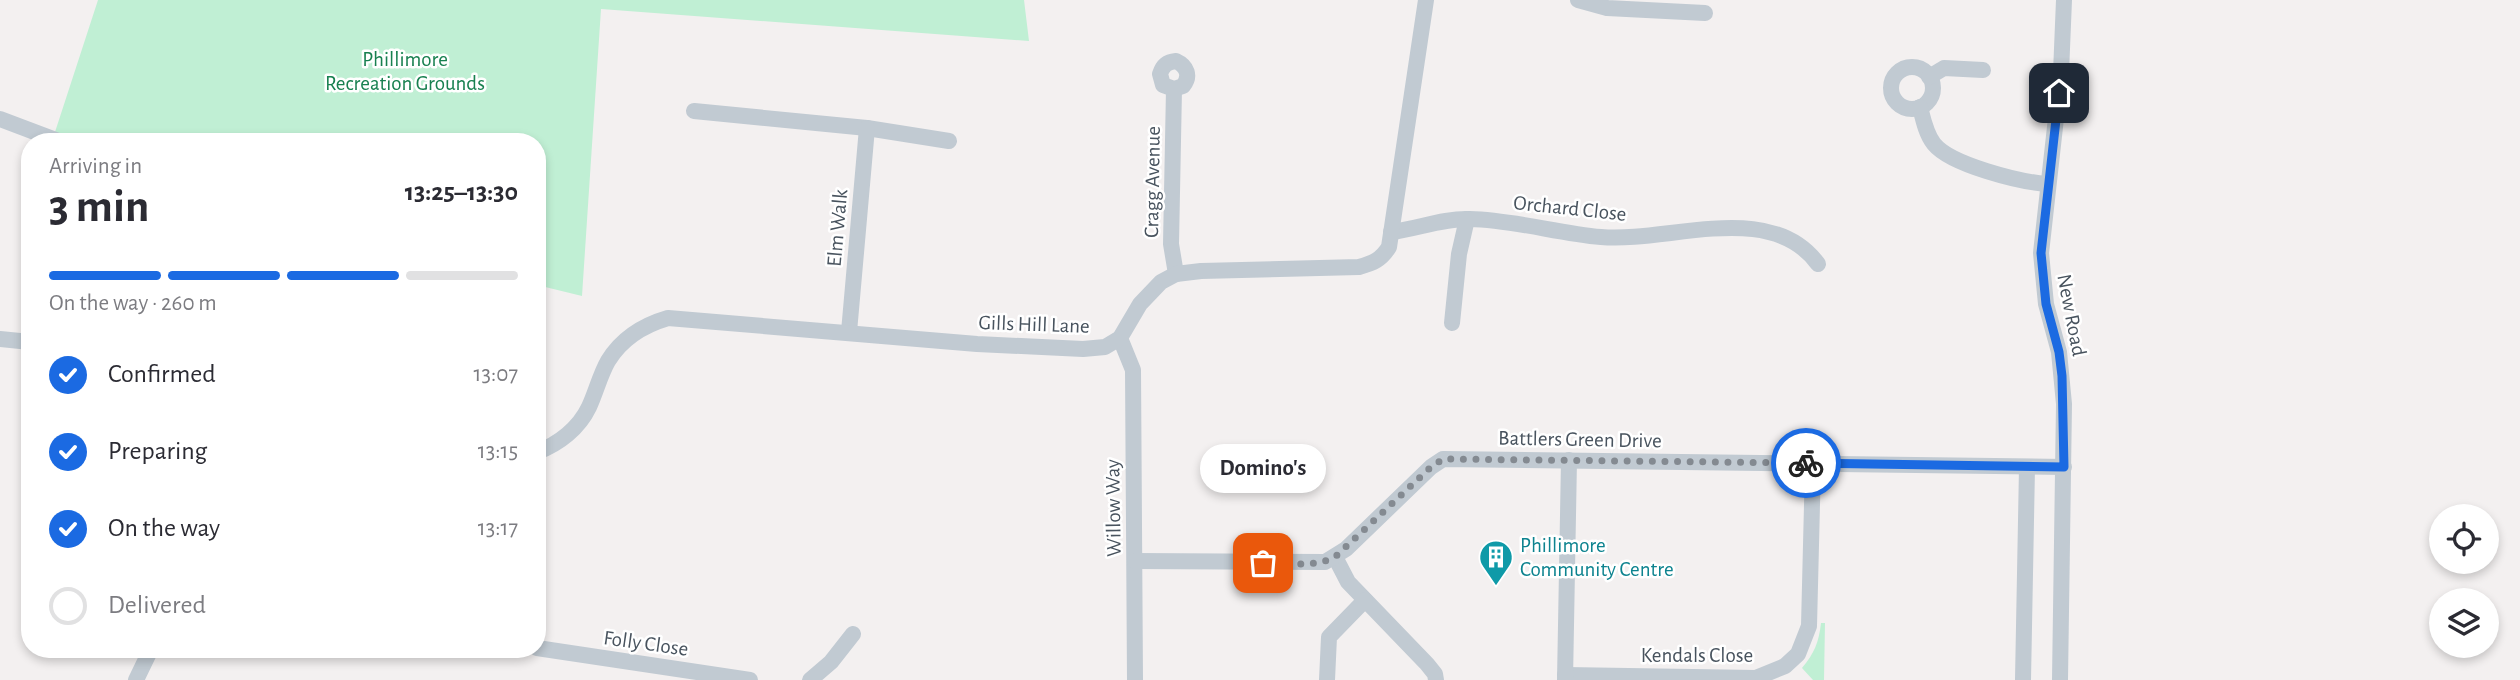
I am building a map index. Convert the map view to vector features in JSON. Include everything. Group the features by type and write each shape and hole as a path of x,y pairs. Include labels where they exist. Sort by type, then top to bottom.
{"street":[{"name":"Gills Hill Lane","path":"546,449 567,435 589,408 608,362 617,348 635,332 668,318 976,344 1083,349 1105,347 1119,338 1149,292 1177,274 1359,267 1374,263 1389,247 1426,0"},
{"path":"1578,0 1607,8 1705,13"},
{"name":"New Road","path":"2060,680 2064,467 2062,376 2042,279 2042,240 2061,73 2064,0"},
{"path":"1911,67 1918,68 1929,77 1933,91 1920,107 1908,108 1896,102 1893,97 1891,84 1898,73 1911,67"},
{"path":"1929,77 1944,68 1983,69"},
{"name":"Cragg Avenue","path":"1174,89 1171,244 1177,274"},
{"path":"1920,107 1930,136 1942,151 1995,175 2047,184"},
{"path":"694,111 867,128 949,141"},
{"path":"0,119 37,133"},
{"name":"Elm Walk","path":"849,332 867,128"},
{"name":"Orchard Close","path":"1391,232 1467,219 1602,237 1746,228 1771,233 1796,243 1811,254 1818,264"},
{"path":"1452,323 1459,254 1467,219"},
{"name":"Willow Way","path":"1119,338 1133,370 1135,680"},
{"path":"0,339 21,341"},
{"name":"Battlers Green Drive","path":"1335,557 1431,467 1443,459 2064,467"},
{"path":"1565,678 1569,460"},
{"name":"Kendals Close","path":"1565,678 1756,678 1785,666 1798,654 1809,626 1813,464"},
{"path":"2023,680 2027,467"},
{"path":"1135,561 1314,564 1335,557 1348,582 1427,664 1436,680"},
{"path":"1327,680 1329,637 1365,600"},
{"path":"811,680 831,662 853,634"},
{"name":"Folly Close","path":"546,649 750,680"},
{"path":"136,680 147,658"}],"green space":[{"name":"Phillimore Recreation Grounds","path":"98,0 1024,0 1029,41 601,9 582,296 546,287 546,133 55,132"},
{"path":"1821,623 1825,623 1824,680 1813,680 1802,668 1815,647"}],"way so far":[{"path":"1263,563 1314,564 1335,557 1431,467 1443,459 1806,463"}],"place":[{"name":"Domino's","path":"1263,563"},
{"name":"Phillimore Community Centre","path":"1496,587"}],"route":[{"path":"1806,463 2064,467 2062,376 2059,352 2046,304 2041,253 2059,93"}]}
